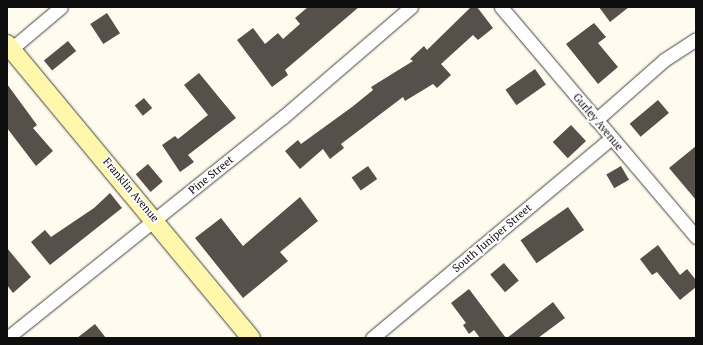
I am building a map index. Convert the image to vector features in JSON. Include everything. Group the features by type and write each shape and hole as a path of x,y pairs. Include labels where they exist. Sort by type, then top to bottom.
{"street":[{"path":"9,47 61,7"},
{"name":"Pine Street","path":"7,338 283,117 411,7"},
{"name":"Gurley Avenue","path":"501,7 696,237"},
{"path":"596,120 664,60 696,39"},
{"name":"Franklin Avenue","path":"9,47 156,219 251,338"},
{"name":"South Juniper Street","path":"372,338 611,138"}],"building":[{"path":"308,7 359,7 285,70 288,75 272,87 237,40 253,28 265,44 278,33 283,39 300,24 295,18"},
{"path":"471,7 477,7 493,28 478,40 473,35 441,64 451,75 437,88 433,84 405,101 403,97 341,144 344,148 330,159 323,149 300,169 285,151 298,140 301,144 373,90 371,87 413,61 410,59 424,46 427,50"},
{"path":"599,7 629,7 610,22"},
{"path":"107,13 120,33 103,44 90,24"},
{"path":"594,23 606,37 598,43 618,67 598,84 566,44"},
{"path":"68,41 76,51 52,71 44,61"},
{"path":"535,69 546,85 516,105 506,90"},
{"path":"199,73 236,118 188,155 194,162 180,172 162,145 175,136 178,139 208,115 184,85"},
{"path":"7,84 37,125 33,128 53,151 36,166 7,128"},
{"path":"144,98 152,108 143,116 135,106"},
{"path":"658,100 669,113 641,137 630,124"},
{"path":"571,125 586,141 568,158 553,142"},
{"path":"696,146 696,200 669,168"},
{"path":"148,164 163,182 151,192 136,174"},
{"path":"368,166 377,179 361,191 352,177"},
{"path":"621,166 629,180 614,188 606,174"},
{"path":"110,193 122,208 50,265 31,242 45,230 51,237 94,208"},
{"path":"300,197 318,221 280,252 288,261 243,298 195,238 221,218 243,246"},
{"path":"568,207 584,230 537,263 520,240"},
{"path":"658,245 680,275 687,269 696,280 696,287 680,300 657,272 652,275 640,259"},
{"path":"7,248 31,277 13,293 7,285"},
{"path":"504,263 519,281 505,292 490,275"},
{"path":"469,289 506,338 480,338 474,330 469,334 463,325 466,323 451,303"},
{"path":"553,302 565,318 538,338 507,338"},
{"path":"95,324 106,338 77,338"}]}
